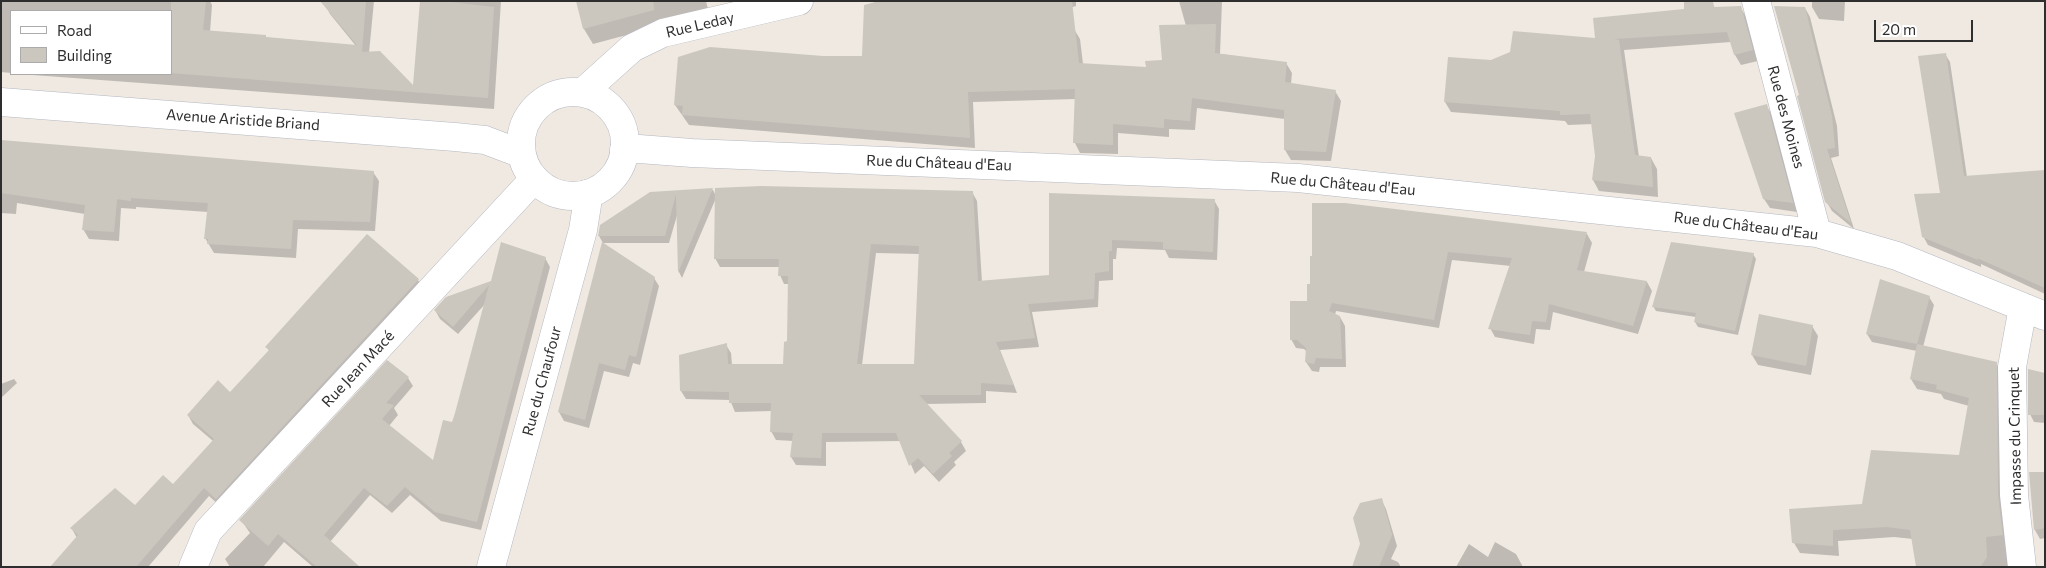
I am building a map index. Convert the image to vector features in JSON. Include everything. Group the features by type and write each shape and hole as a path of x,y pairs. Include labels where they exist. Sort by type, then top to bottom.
{"street":[{"name":"Rue Leday","path":"582,93 632,48 663,33 799,1"},
{"name":"Rue des Moines","path":"1756,1 1816,233"},
{"path":"612,110 618,80 632,48"},
{"path":"569,92 582,93 603,102 612,110 622,128 624,150 620,165 612,178 601,188 586,194 573,196 558,194 534,179 524,162 522,143 527,120 534,109 556,95 569,92"},
{"name":"Avenue Aristide Briand","path":"1,102 522,143"},
{"name":"Rue du Château d'Eau","path":"624,150 639,149 712,154 1298,178 1816,233 1897,256 2034,311"},
{"name":"Rue Jean Macé","path":"193,567 208,531 534,179"},
{"name":"Rue du Chaufour","path":"490,567 583,230 587,205 586,194"},
{"name":"Impasse du Crinquet","path":"2022,567 2014,494 2012,367 2034,311"}],"building":[{"path":"171,1 206,1 203,30 357,45 320,1 366,1 362,52 380,51 413,85 420,1 443,1 494,7 488,98 172,73"},
{"path":"576,1 653,1 654,10 583,29"},
{"path":"879,1 1072,1 1079,63 1146,67 1145,61 1162,60 1159,25 1216,24 1215,53 1287,62 1285,82 1336,90 1326,152 1284,150 1284,110 1192,98 1190,121 1164,119 1164,128 1113,124 1113,145 1073,143 1075,89 968,92 970,138 682,115 683,106 674,105 678,57 710,47 823,56 862,56 864,5"},
{"path":"1684,1 1713,1 1714,7 1741,6 1753,50 1734,55 1727,32 1614,39 1619,40 1635,155 1651,157 1653,187 1592,180 1595,156 1590,114 1560,115 1560,111 1444,102 1448,57 1491,60 1510,52 1513,31 1595,38 1593,18 1684,9"},
{"path":"1774,6 1805,7 1832,116 1835,148 1827,149 1851,223 1825,202 1797,96 1799,95"},
{"path":"1946,53 1964,176 2045,170 2045,288 1977,258 1978,260 1922,237 1914,194 1940,193 1918,56"},
{"path":"1767,104 1793,203 1763,199 1734,113"},
{"path":"1,140 374,171 370,222 293,220 291,249 207,244 208,239 204,239 208,203 131,198 131,201 117,199 114,232 82,230 85,205 1,193"},
{"path":"761,186 973,191 978,281 1049,275 1049,193 1215,199 1213,252 1163,249 1163,242 1112,240 1112,251 1109,251 1109,271 1095,273 1094,299 1028,304 1035,338 996,342 1014,385 981,383 981,395 919,395 962,441 949,453 952,456 933,474 918,458 909,466 896,433 822,433 821,458 790,457 793,433 770,432 771,403 729,403 729,392 680,391 679,355 727,343 728,364 783,364 784,342 787,341 788,276 778,276 779,259 714,259 715,188","holes":["871,244 919,246 914,364 857,364"]},
{"path":"713,188 678,273 676,194 665,236 598,236 600,225 650,192"},
{"path":"1312,203 1345,203 1587,232 1577,270 1647,281 1633,326 1549,304 1546,322 1532,321 1530,335 1488,329 1512,258 1448,252 1434,320 1332,303 1329,311 1340,316 1342,359 1316,358 1314,364 1305,362 1306,348 1297,340 1290,340 1290,301 1307,301 1307,284 1310,284 1310,256 1312,256"},
{"path":"367,234 419,279 216,499 204,488 136,567 50,567 78,535 70,528 115,488 135,505 163,475 173,484 214,439 187,415 218,380 230,392 269,350 265,347"},
{"path":"501,242 546,257 477,522 435,512 405,487 387,506 364,488 324,535 360,567 317,567 278,534 268,546 239,520 387,360 409,377 386,403 394,405 382,419 433,460 443,420 452,422 455,413 489,285 453,327 434,310 446,297 491,281"},
{"path":"602,242 655,277 636,357 629,355 625,370 599,363 585,420 558,412"},
{"path":"1671,242 1754,253 1735,331 1694,322 1696,313 1652,307"},
{"path":"1880,279 1930,296 1917,344 1866,334"},
{"path":"1759,314 1813,325 1806,366 1751,355"},
{"path":"1917,344 1997,362 1998,495 2003,535 1986,537 1987,557 1981,566 1974,567 1916,567 1910,530 1887,527 1833,530 1833,546 1792,543 1789,509 1862,504 1871,450 1959,455 1969,398 1936,389 1937,385 1910,379"},
{"path":"2028,369 2045,373 2045,415 2028,415"},
{"path":"2029,472 2045,472 2045,528 2034,530"},
{"path":"1382,498 1392,535 1379,567 1352,567 1360,544 1353,518 1360,503"}]}
